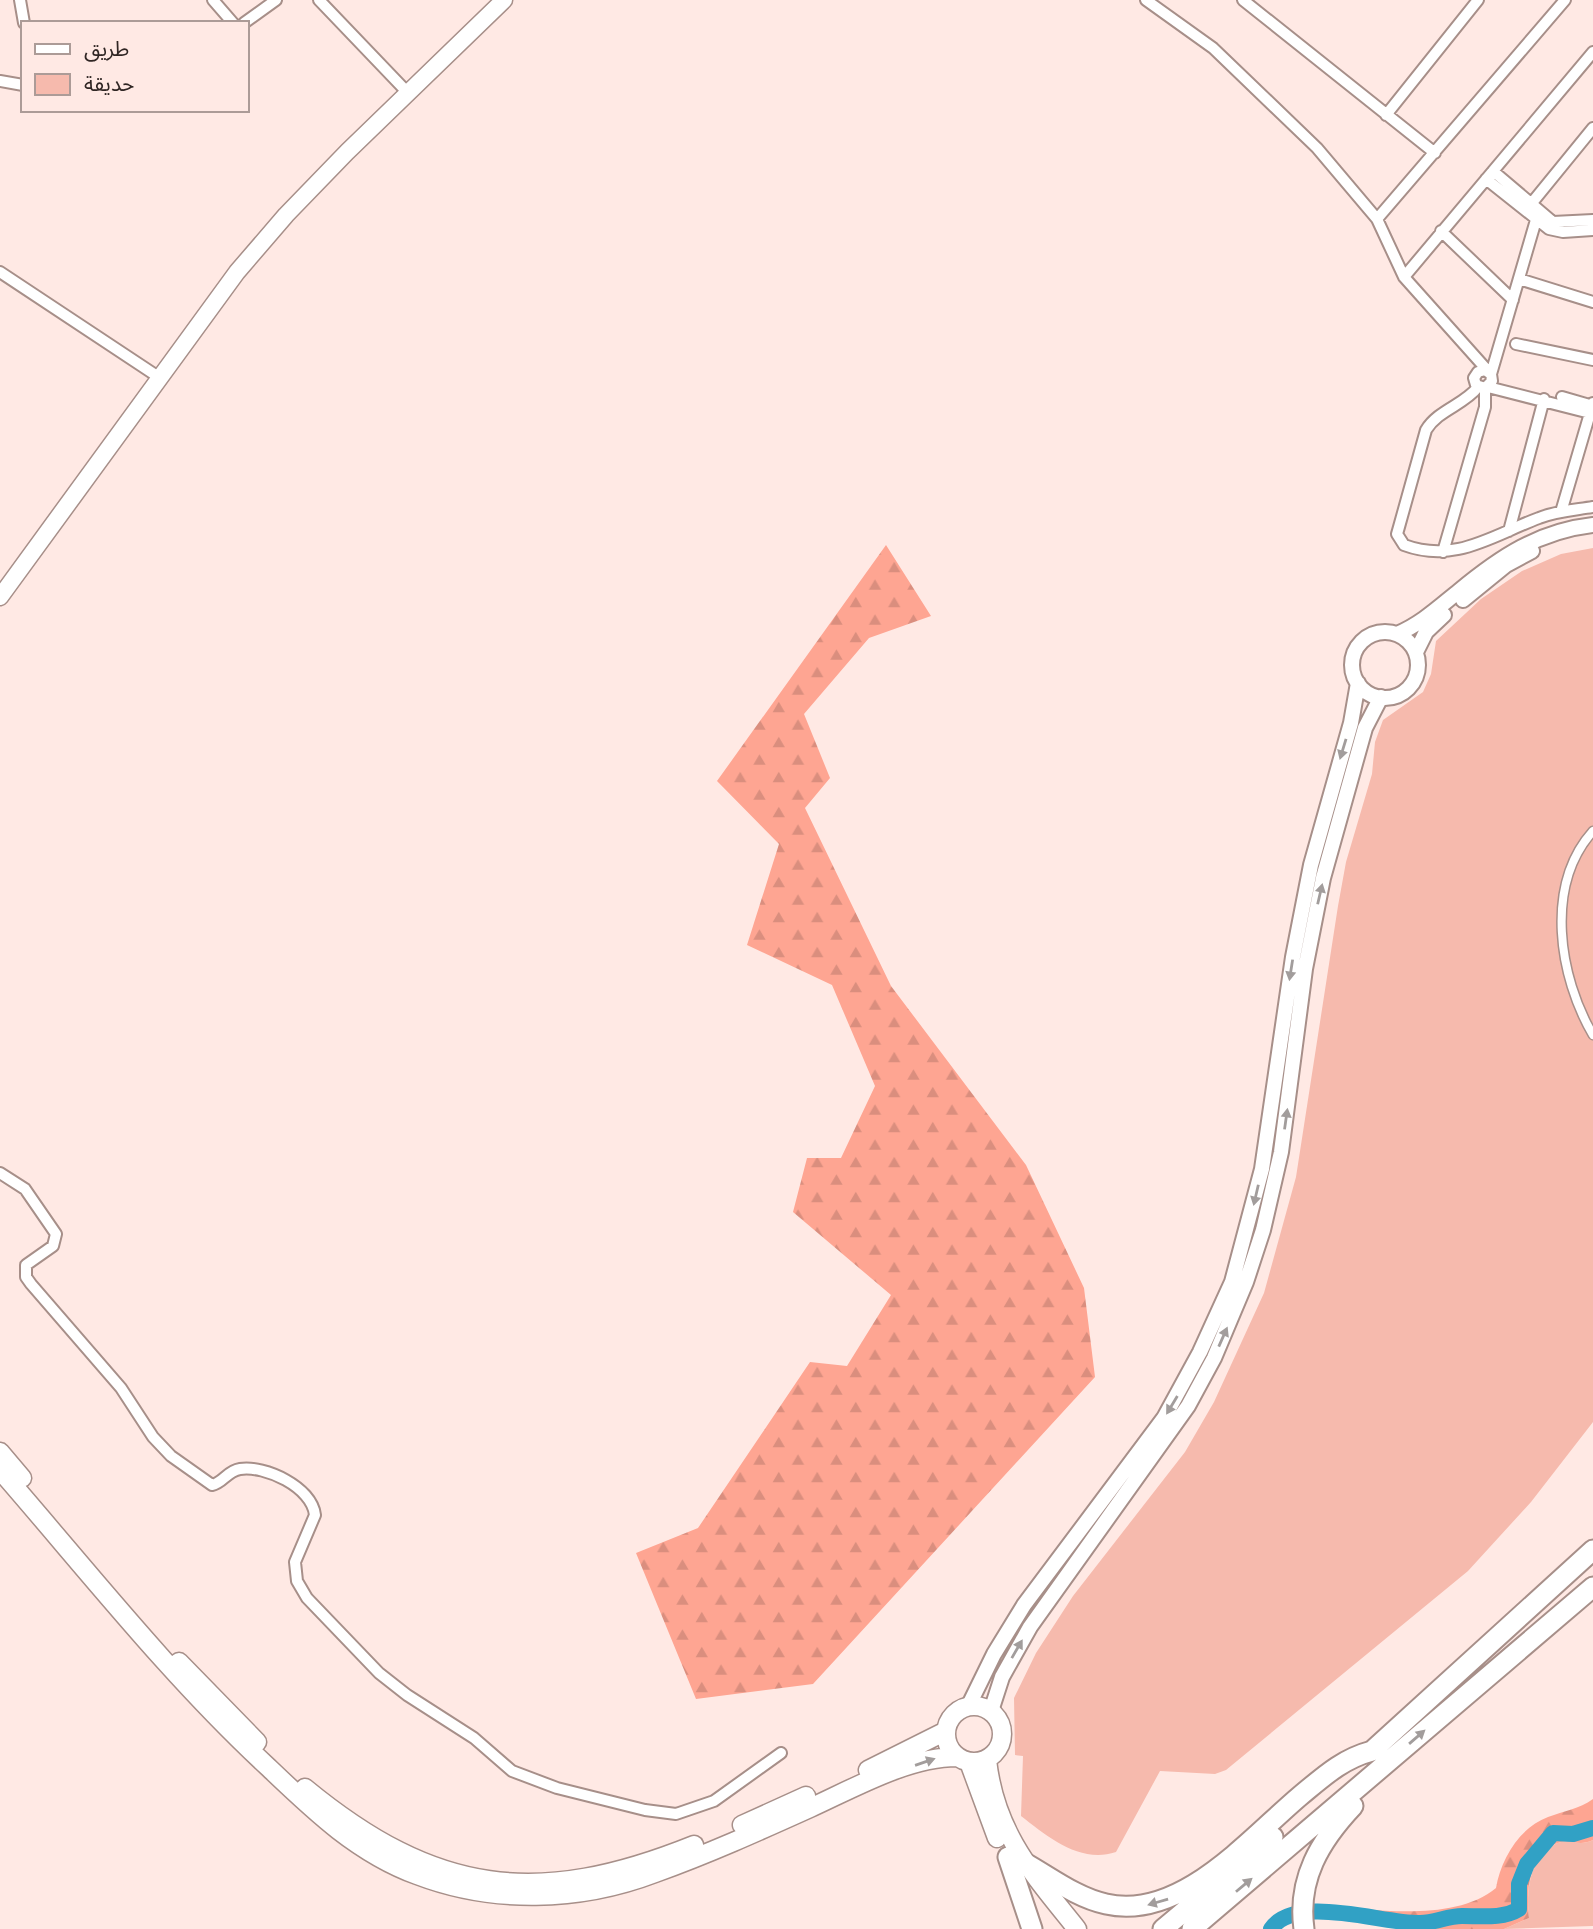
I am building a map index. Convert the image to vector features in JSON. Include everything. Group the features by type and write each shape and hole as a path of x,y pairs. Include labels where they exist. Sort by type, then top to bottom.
{"highway":[{"path":"0,1452 180,1663 282,1766 364,1834 437,1869 478,1879 522,1883 556,1882 620,1871 715,1837 888,1761 946,1731"},
{"path":"0,1470 192,1694 306,1804 363,1848 415,1874 441,1884 519,1897 555,1895 616,1885 685,1862 889,1774 937,1757 963,1760 987,1760 998,1749 1002,1738 1001,1726 991,1711 968,1707 953,1715 946,1731 949,1748 963,1760 986,1815 1062,1929"},
{"path":"1304,1926 1305,1887 1323,1841 1364,1795 1377,1759 1593,1550"},
{"path":"1192,1929 1593,1563"},
{"path":"1163,1929 1593,1587"},
{"path":"1016,1860 1086,1898 1105,1904 1147,1906 1167,1900 1203,1878 1339,1764 1377,1759"},
{"path":"987,1760 998,1812 1016,1860 1032,1929"},
{"path":"1016,1860 1077,1929"}],"main road":[{"path":"0,597 237,272 286,215 504,0"},
{"path":"1397,634 1424,620 1505,554 1548,535 1593,525"},
{"path":"1416,652 1432,626 1506,565 1545,545 1593,534"},
{"path":"968,1707 995,1654 1030,1597 1164,1418 1200,1353 1231,1282 1262,1168 1293,957 1306,888 1322,818 1351,723 1358,683 1353,663 1360,644 1376,633 1397,634 1408,641 1416,652 1418,666 1411,685 1401,694 1381,697 1368,692 1358,683"},
{"path":"991,1711 1002,1677 1030,1627 1188,1406 1214,1358 1246,1282 1266,1217 1281,1152 1305,970 1323,878 1365,728 1381,697"}],"street":[{"path":"20,0 24,21"},
{"path":"213,0 231,21"},
{"path":"247,21 276,0"},
{"path":"319,0 408,93"},
{"path":"1146,0 1213,48 1317,148 1377,219 1404,276 1432,310 1461,338 1485,380 1544,399 1592,407"},
{"path":"1162,11 1169,0"},
{"path":"1243,0 1435,153"},
{"path":"1386,115 1478,0"},
{"path":"1377,219 1565,0"},
{"path":"1404,276 1593,52"},
{"path":"0,81 21,85"},
{"path":"1531,204 1593,128"},
{"path":"1489,175 1531,204 1551,225"},
{"path":"1489,175 1536,220 1563,232 1593,230"},
{"path":"1443,552 1485,407 1485,380 1514,300 1536,220"},
{"path":"1551,225 1593,220"},
{"path":"1441,231 1514,300"},
{"path":"0,272 160,378"},
{"path":"1519,279 1593,302"},
{"path":"1517,344 1593,360"},
{"path":"1485,380 1592,407"},
{"path":"1485,380 1470,397 1430,425 1397,534 1404,545 1443,552 1472,547 1561,512 1593,507"},
{"path":"1509,531 1544,399"},
{"path":"1561,512 1592,407"},
{"path":"1593,831 1570,875 1563,903 1562,931 1575,996 1593,1035"},
{"path":"0,1172 25,1189 56,1234 53,1246 26,1265 26,1277 31,1284 121,1388 145,1428 171,1457 212,1485 237,1469 255,1469 275,1475 304,1495 315,1515 297,1552 297,1581 307,1598 353,1647 407,1695 459,1727 500,1762 525,1777 663,1814 702,1808 726,1794 781,1753"}],"green space":[{"path":"886,545 931,616 869,638 804,714 830,778 805,808 891,986 1026,1165 1084,1288 1095,1377 813,1684 696,1699 636,1553 698,1528 810,1362 847,1366 891,1295 793,1212 807,1158 841,1158 875,1086 832,985 747,945 779,844 717,781"},
{"path":"1593,548 1593,1422 1531,1502 1468,1571 1226,1770 1215,1774 1160,1771 1116,1852 1103,1855 1077,1851 1053,1840 1021,1816 1023,1756 1015,1755 1014,1698 1036,1653 1073,1596 1185,1452 1214,1402 1264,1293 1296,1177 1346,862 1372,774 1375,742 1383,720 1423,692 1431,674 1436,641 1481,599 1522,571 1561,554"},
{"path":"1593,1799 1593,1840 1583,1843 1561,1842 1550,1847 1536,1863 1529,1885 1529,1918 1504,1929 1401,1929 1363,1920 1365,1909 1434,1910 1451,1908 1483,1897 1496,1888 1507,1856 1528,1829 1548,1817 1577,1808"},
{"path":"1593,1840 1593,1926 1504,1929 1529,1918 1529,1885 1542,1854 1561,1842 1584,1843"}],"waterway":[{"path":"1271,1929 1283,1918 1300,1913 1341,1913 1420,1923 1457,1916 1492,1916 1513,1912 1519,1909 1519,1884 1527,1864 1553,1833 1573,1834 1593,1828"}]}
